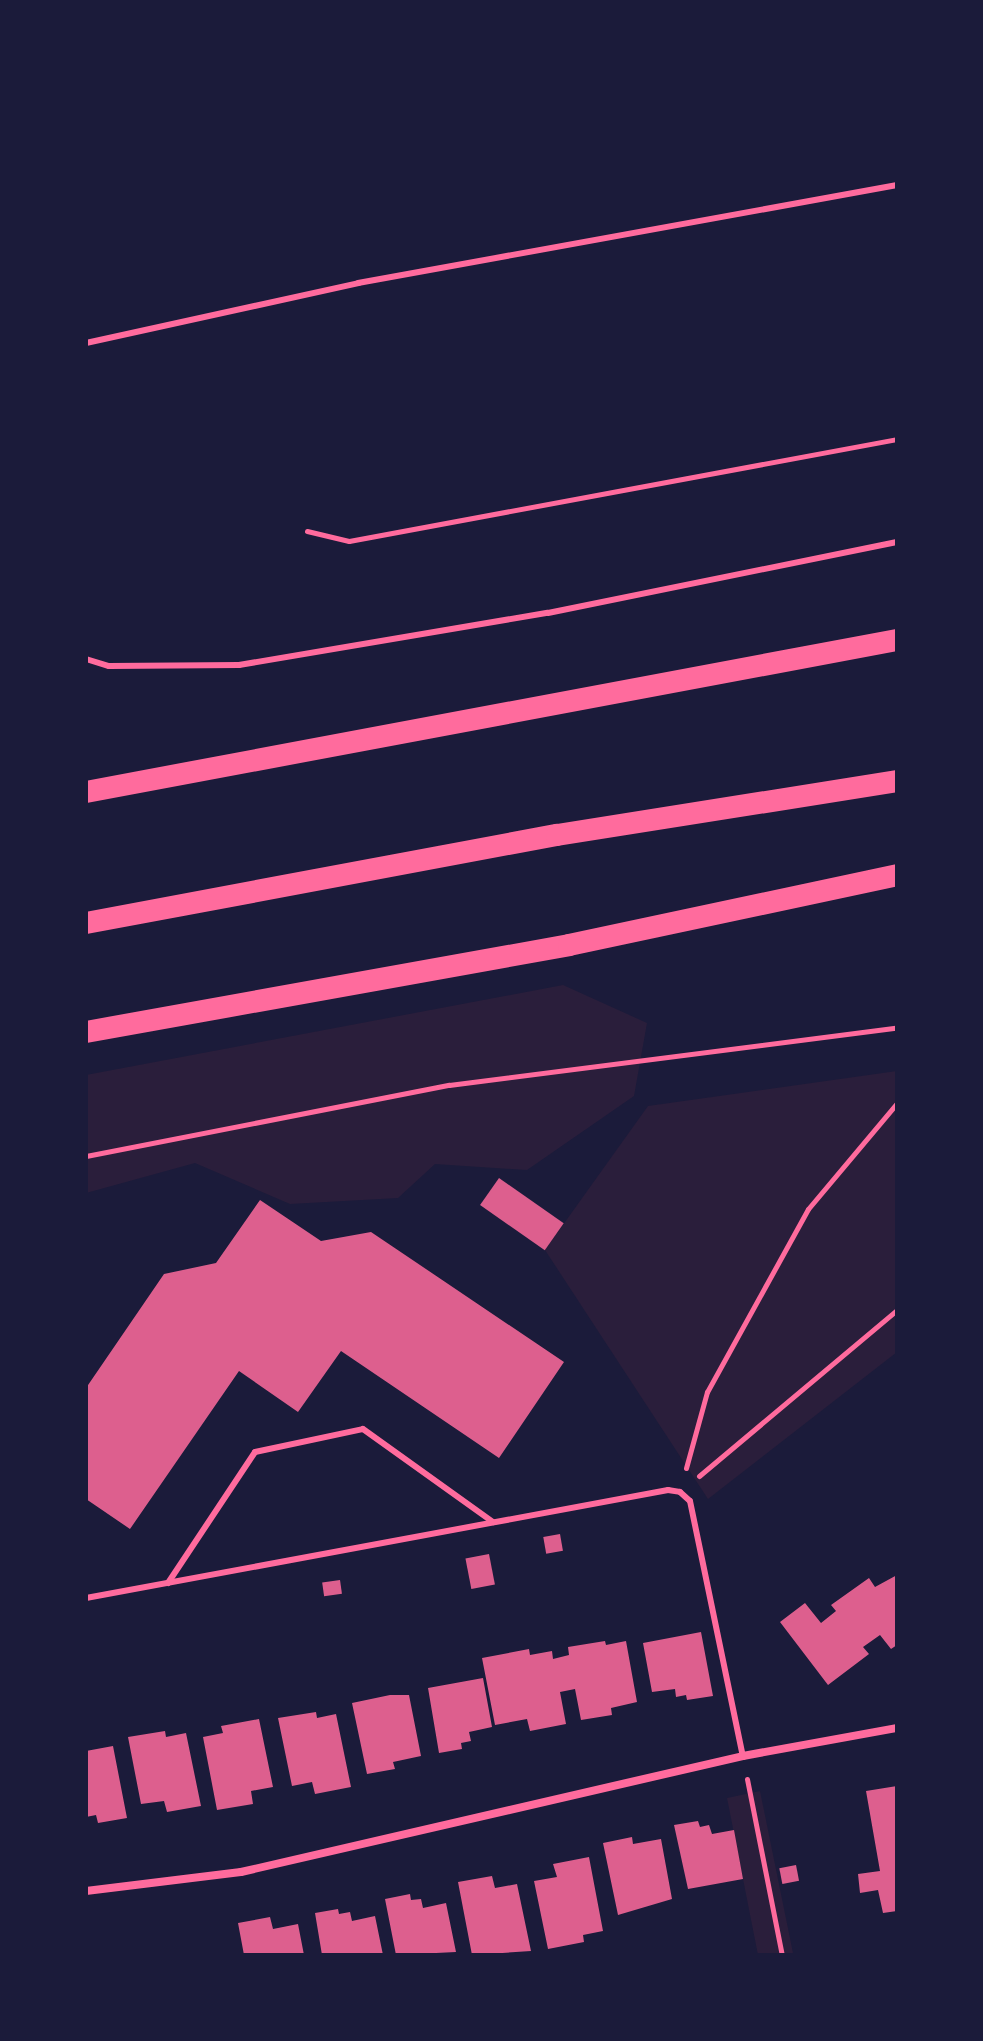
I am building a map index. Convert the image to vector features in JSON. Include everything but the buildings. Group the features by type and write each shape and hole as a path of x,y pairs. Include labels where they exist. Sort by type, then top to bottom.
{"highway":[{"path":"86,792 897,640"},
{"path":"86,923 557,835 897,781"},
{"path":"86,1032 569,945 897,875"}],"street":[{"path":"86,1891 241,1872 743,1756 897,1728"}],"lane":[{"path":"86,343 358,283 897,185"},
{"path":"86,659 109,666 239,665 548,613 897,542"},
{"path":"168,1583 255,1452 363,1429 493,1522"},
{"path":"86,1598 493,1522 680,1492 690,1501 743,1756"}],"path":[{"path":"307,531 349,541 897,439"},
{"path":"86,1156 449,1085 897,1028"},
{"path":"680,1492 707,1392 808,1209 897,1103"},
{"path":"680,1492 897,1310"},
{"path":"743,1756 782,1955"}],"shaded area":[{"path":"563,985 647,1023 634,1096 527,1170 435,1164 398,1198 290,1204 195,1163 86,1193 86,1075"},
{"path":"897,1071 897,1352 708,1499 545,1250 648,1106"},
{"path":"760,1791 795,1955 758,1955 727,1798"}]}
